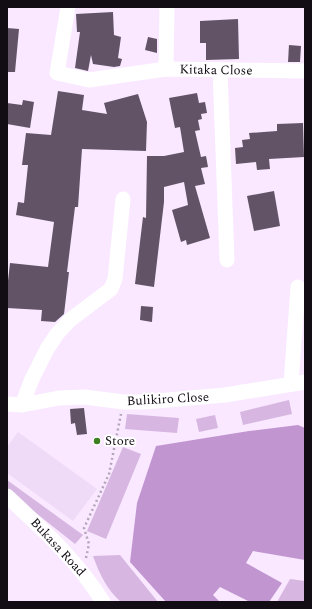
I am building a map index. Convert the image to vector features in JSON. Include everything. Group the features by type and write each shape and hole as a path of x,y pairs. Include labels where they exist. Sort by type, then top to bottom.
{"street":[{"path":"68,7 57,73 89,80 166,69"},
{"name":"Kitaka Close","path":"167,7 166,69 305,72"},
{"path":"220,70 227,260"},
{"path":"22,405 32,379 47,349 57,334 70,320 111,290 115,279 123,199"},
{"path":"298,287 298,383"},
{"name":"Bulikiro Close","path":"7,404 22,405 59,398 78,397 124,402 145,402 225,395 298,383"},
{"name":"Bukasa Road","path":"7,496 64,551 84,574 104,602"}],"path":[{"path":"84,574 89,544 84,528 109,474 124,402"}],"shaded area":[{"path":"289,400 292,414 243,425 240,412"},
{"path":"127,414 179,418 177,433 125,429"},
{"path":"215,415 218,428 199,432 196,419"},
{"path":"298,425 305,428 305,560 253,551 246,563 282,583 269,602 248,601 220,587 213,595 220,602 166,602 130,562 137,503 156,446 249,431"},
{"path":"18,432 97,489 73,521 7,473 7,447"},
{"path":"123,447 141,454 106,539 87,531"},
{"path":"7,480 83,535 75,544 7,490"},
{"path":"120,555 158,602 121,602 116,597 101,575 93,556"},
{"path":"290,579 305,581 305,602 277,602"}],"building":[{"path":"113,12 114,35 121,37 118,58 122,59 120,66 114,67 93,64 91,55 88,71 75,68 80,32 77,32 76,14"},
{"path":"238,19 239,59 206,60 206,43 200,43 200,21"},
{"path":"7,28 19,29 15,72 7,72"},
{"path":"148,37 157,39 157,53 145,50"},
{"path":"289,45 301,46 300,62 288,62"},
{"path":"58,91 84,95 82,110 107,114 104,103 138,94 147,122 146,151 82,149 78,207 75,207 67,272 69,272 64,314 55,322 41,321 42,310 7,308 7,290 10,263 48,267 54,222 16,215 18,202 24,203 28,165 22,165 26,133 51,135"},
{"path":"197,93 199,103 205,102 207,113 201,114 202,119 198,120 200,130 195,131 201,157 206,156 208,167 201,168 205,184 195,186 210,238 187,245 186,240 181,242 172,210 188,205 184,182 164,187 164,202 154,287 135,284 143,217 146,218 147,156 164,156 184,152 180,127 175,128 169,98"},
{"path":"23,100 34,102 30,128 7,124 7,103 22,105"},
{"path":"303,123 304,157 269,159 270,169 257,170 256,162 236,164 235,148 243,147 242,140 250,139 249,133 277,131 277,124"},
{"path":"274,191 280,226 254,231 247,196"},
{"path":"141,306 153,307 152,322 140,320"},
{"path":"84,408 87,434 77,435 75,423 71,424 70,409"}],"place":[{"name":"Store","path":"97,441"}]}
